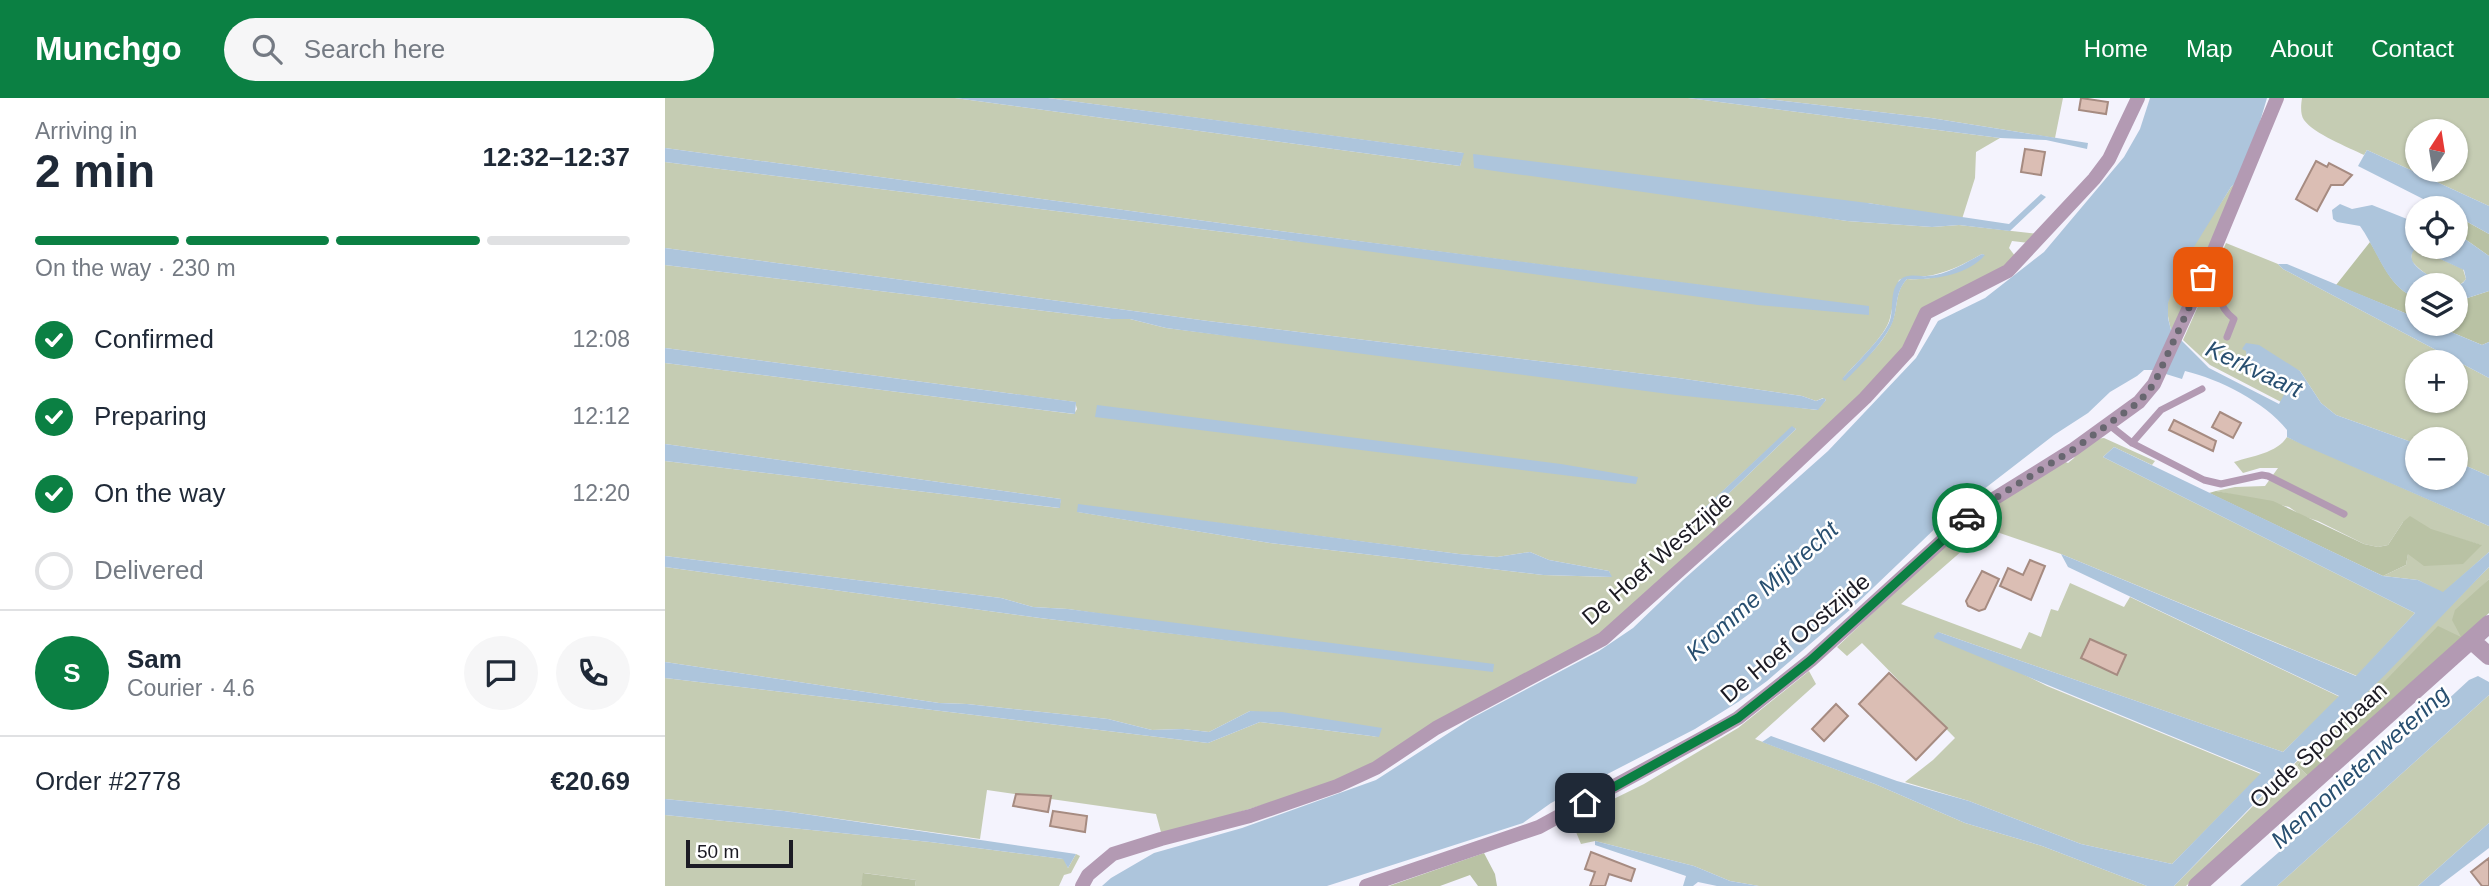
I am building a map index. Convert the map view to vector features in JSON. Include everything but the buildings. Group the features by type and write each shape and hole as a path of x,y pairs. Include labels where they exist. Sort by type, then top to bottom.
{"street":[{"name":"De Hoef Westzijde","path":"1082,886 1088,875 1114,855 1161,839 1250,816 1337,786 1376,768 1436,728 1603,639 1739,517 1865,398 1908,351 1926,313 2008,271 2094,179 2109,159 2138,98"},
{"path":"2108,424 2139,402 2154,384 2277,98"},
{"name":"De Hoef Oostzijde","path":"1366,886 1539,827 1738,718 1811,660 1976,510 2074,449 2108,424"},
{"name":"Oude Spoorbaan","path":"2197,886 2489,624"},
{"path":"2471,640 2489,656"}],"lane":[{"path":"2216,245 2218,299 2223,311 2234,319 2227,337"},
{"path":"2132,443 2161,410 2202,388"},
{"path":"2108,424 2132,443 2204,480 2221,484 2268,476 2344,514"}],"green space":[{"path":"665,98 955,98 1460,166 1463,153 1048,98 1688,98 2000,138 1976,152 1975,178 1962,219 1868,203 1726,202 1847,221 1932,227 1959,225 2038,234 2029,243 2012,241 2009,248 2015,256 2008,264 1924,308 1900,353 1845,414 1610,632 1403,752 1337,782 1162,836 1156,814 987,790 980,839 784,811 665,799 665,678 1208,743 1260,722 1379,737 1250,711 1209,732 1152,730 1108,719 939,703 665,662 665,567 1040,618 1493,671 1068,609 1033,607 1001,598 665,556 665,461 1059,508 1061,499 665,444 665,363 1074,414 1077,409 1075,402 665,348 665,265 1111,319 1130,319 1166,328 1817,410 1826,400 1823,398 1816,401 1802,396 1678,378 1208,321 665,248 665,162 1279,239 1869,307 665,148","holes":["1984,255 1947,273 1929,278 1907,279 1900,288 1893,320 1884,337 1865,360 1843,378 1877,341 1887,325 1899,280 1940,273","1792,427 1796,429 1703,518 1697,515","1078,505 1459,554 1497,557 1530,552 1549,560 1609,571 1611,577 1543,575 1270,543 1078,512"]},
{"path":"1758,98 2063,98 2055,138 1931,118"},
{"path":"2302,98 2489,98 2489,206 2437,182 2468,182 2468,119 2405,119 2405,167 2367,150 2364,155 2323,135 2304,120 2301,112"},
{"path":"2236,183 2187,301 2171,330 2167,305 2178,272 2204,228"},
{"path":"2468,222 2489,234 2489,256 2468,241"},
{"path":"2370,242 2394,282 2405,292 2405,313 2336,285"},
{"path":"2226,243 2278,264 2405,334 2405,336 2436,350 2405,350 2405,413 2468,413 2468,367 2489,378 2489,476 2468,467 2468,427 2405,427 2405,440 2336,415 2321,403 2300,371 2246,351 2248,360 2284,385 2287,390 2281,402 2210,365 2183,340"},
{"path":"2441,259 2463,269 2464,273 2425,273 2411,260"},
{"path":"2489,291 2489,342 2482,345 2461,336 2468,336 2468,298"},
{"path":"2287,437 2489,526 2489,552 2443,593 2418,580 2383,576 2406,565 2408,553 2481,545 2403,522 2388,545 2378,547 2364,544 2302,516 2289,507 2216,491 2265,486 2278,468 2260,468 2243,473 2234,462 2271,450"},
{"path":"2104,438 2155,461 2152,465 2114,447 2103,457 2415,613 2357,676 2061,554 1991,530 1971,543 1901,604 2021,649 2029,632 2041,637 2051,609 2058,611 2070,583 2124,607 2130,597 2340,697 2283,752 1938,632 2047,686 2261,774 2172,864 2081,844 1969,801 1905,782 1955,738 1862,643 1847,656 1837,647 1919,569 1994,504 2060,460 2068,463 2078,449 2095,439"},
{"path":"2216,491 2273,501 2364,544 2378,547 2388,545 2410,516 2431,529 2482,545 2463,564 2424,566 2408,554 2406,565 2383,576 2209,493"},
{"path":"2489,567 2489,579 2481,587 2462,638 2360,707 2297,765 2310,778 2186,886 2174,886"},
{"path":"2489,579 2489,613 2310,778 2297,765 2360,707 2438,626 2461,637 2452,620 2455,610"},
{"path":"1809,671 1816,684 1755,739 1875,784 1965,823 2042,846 2147,886 1759,886 1730,881 1694,866 1595,841 1581,844 1571,820 1644,784 1738,728"},
{"path":"2489,695 2489,823 2418,886 2277,886"},
{"path":"665,815 930,842 1064,859 1068,868 1076,854 1080,856 1071,873 1064,875 1059,886 915,886 916,880 864,873 861,886 665,886"},
{"path":"1484,853 1495,874 1497,886 1478,886 1470,875 1440,886 1389,886"},
{"path":"863,873 916,880 915,886 861,886"}],"water":[{"path":"955,98 1048,98 1464,153 1460,166"},
{"path":"1688,98 1758,98 1931,118 2088,143 2087,149 2046,140 2000,138"},
{"name":"Kromme Mijdrecht","path":"2150,98 2267,98 2254,142 2236,183 2181,268 2168,303 2171,330 2209,368 2279,404 2287,389 2247,360 2246,351 2242,349 2246,343 2259,345 2300,371 2321,403 2336,415 2405,440 2405,489 2287,437 2287,430 2267,410 2226,386 2185,371 2182,379 2144,370 2110,392 2088,413 2054,435 1944,520 1851,609 1767,681 1695,729 1551,803 1523,823 1327,886 1102,886 1154,853 1242,828 1376,780 1472,718 1599,651 1633,628 1828,451 1916,358 1938,321 1985,298 2044,252 2124,157 2140,129"},
{"path":"665,148 1257,228 1869,306 1869,315 1758,305 1279,239 665,162"},
{"path":"2367,150 2405,167 2405,182 2437,182 2467,196 2417,196 2358,166"},
{"path":"1473,154 1868,203 2009,224 2041,194 2046,197 2010,231 1959,225 1932,227 1847,221 1474,168"},
{"path":"2468,196 2489,206 2489,234 2468,222"},
{"path":"2340,204 2352,209 2372,205 2405,218 2405,259 2412,259 2425,273 2405,273 2405,291 2390,277 2360,226 2337,222 2333,219 2332,210"},
{"path":"2468,241 2489,256 2489,291 2468,298 2468,273 2440,259 2468,259"},
{"path":"665,248 1208,321 1678,378 1802,396 1816,401 1824,398 1826,400 1818,410 1676,395 1166,328 1130,319 1111,319 665,265"},
{"path":"1985,255 1978,262 1959,272 1927,279 1907,279 1900,289 1893,321 1885,336 1845,381 1842,379 1887,327 1895,288 1901,279 1942,273"},
{"path":"2278,264 2287,264 2405,313 2405,334"},
{"path":"2410,336 2461,336 2482,345 2489,342 2489,378 2468,367 2468,350 2436,350"},
{"path":"665,348 1076,402 1075,414 665,363"},
{"path":"1097,405 1561,464 1638,477 1636,484 1095,417"},
{"path":"1792,426 1796,429 1703,518 1697,519 1697,515"},
{"path":"665,444 1061,499 1060,508 665,461"},
{"path":"2114,447 2383,576 2418,580 2443,592 2489,552 2489,567 2174,886 2147,886 2042,846 1965,823 1875,784 1762,742 1771,736 1897,781 1969,801 2081,844 2172,864 2261,773 1934,636 1938,632 2283,752 2339,696 2068,567 2061,554 2356,676 2415,613 2103,457"},
{"path":"2468,467 2489,476 2489,526 2406,490 2468,490"},
{"path":"1078,504 1459,554 1497,557 1530,552 1549,560 1609,571 1612,577 1543,575 1270,543 1077,512"},
{"path":"665,556 1001,598 1033,607 1068,609 1494,664 1493,672 1040,618 665,567"},
{"path":"665,662 939,703 1108,719 1152,730 1209,732 1250,711 1282,712 1382,728 1379,737 1260,722 1208,743 665,678"},
{"path":"2478,676 2489,682 2489,695 2277,886 2240,886 2341,798 2469,680"},
{"path":"665,799 784,811 1076,854 1068,868 1063,859 930,842 665,815"},
{"path":"2489,823 2489,848 2439,886 2418,886"},
{"path":"1595,841 1694,866 1730,881 1759,886 1717,886 1698,882 1693,886 1683,886 1686,876 1595,845"}],"way so far":[{"path":"1967,518 2074,449 2139,402 2154,384 2203,277"}],"route":[{"path":"1585,803 1738,718 1811,660 1967,518"}],"water label":[{"name":"Kerkvaart","path":"2254,369"},
{"name":"Mennonietenwetering","path":"2360,767"}]}
